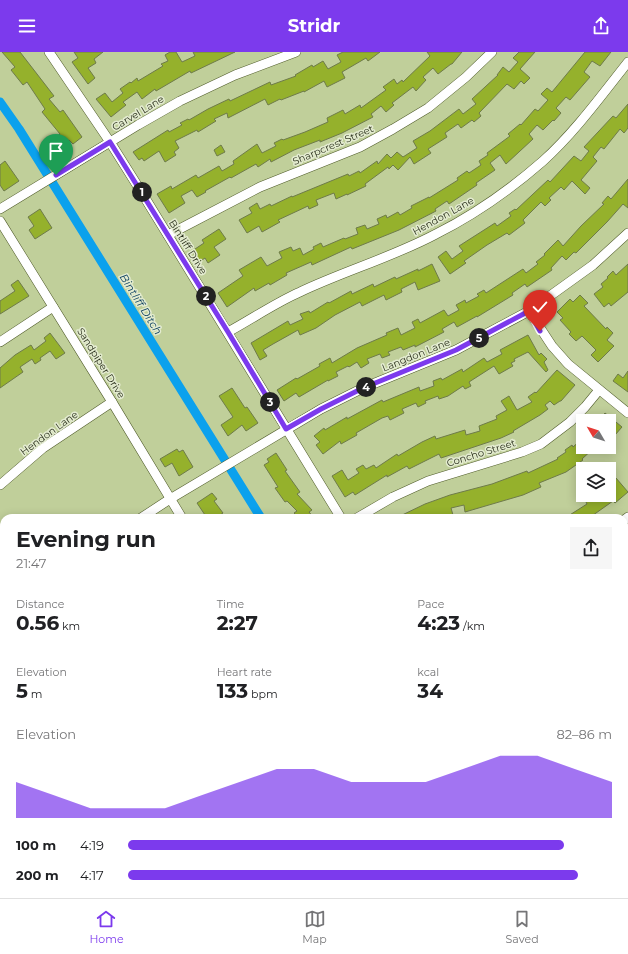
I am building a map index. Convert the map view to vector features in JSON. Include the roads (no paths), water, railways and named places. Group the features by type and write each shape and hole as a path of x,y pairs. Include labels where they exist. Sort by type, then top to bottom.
{"street":[{"name":"Bintliff Drive","path":"49,52 110,142 339,514"},
{"name":"Carvel Lane","path":"0,209 180,101 235,75 296,52"},
{"name":"Sharpcrest Street","path":"168,235 260,187 360,147 393,129 428,108 466,77 492,52"},
{"name":"Hendon Lane","path":"228,332 298,292 436,235 483,206 519,180 543,160 582,120 628,62"},
{"name":"Sandpiper Drive","path":"0,220 179,514"},
{"name":"Langdon Lane","path":"147,514 328,405 363,388 456,350 529,311 593,266 628,233"},
{"path":"0,342 53,307"},
{"path":"529,311 552,346 568,364 628,413"},
{"name":"Concho Street","path":"363,514 393,497 428,482 522,452 542,444 570,422 599,390"},
{"name":"Hendon Lane","path":"0,485 43,448 112,402"}],"waterway":[{"name":"Bintliff Ditch","path":"0,102 19,129 259,514"}]}
